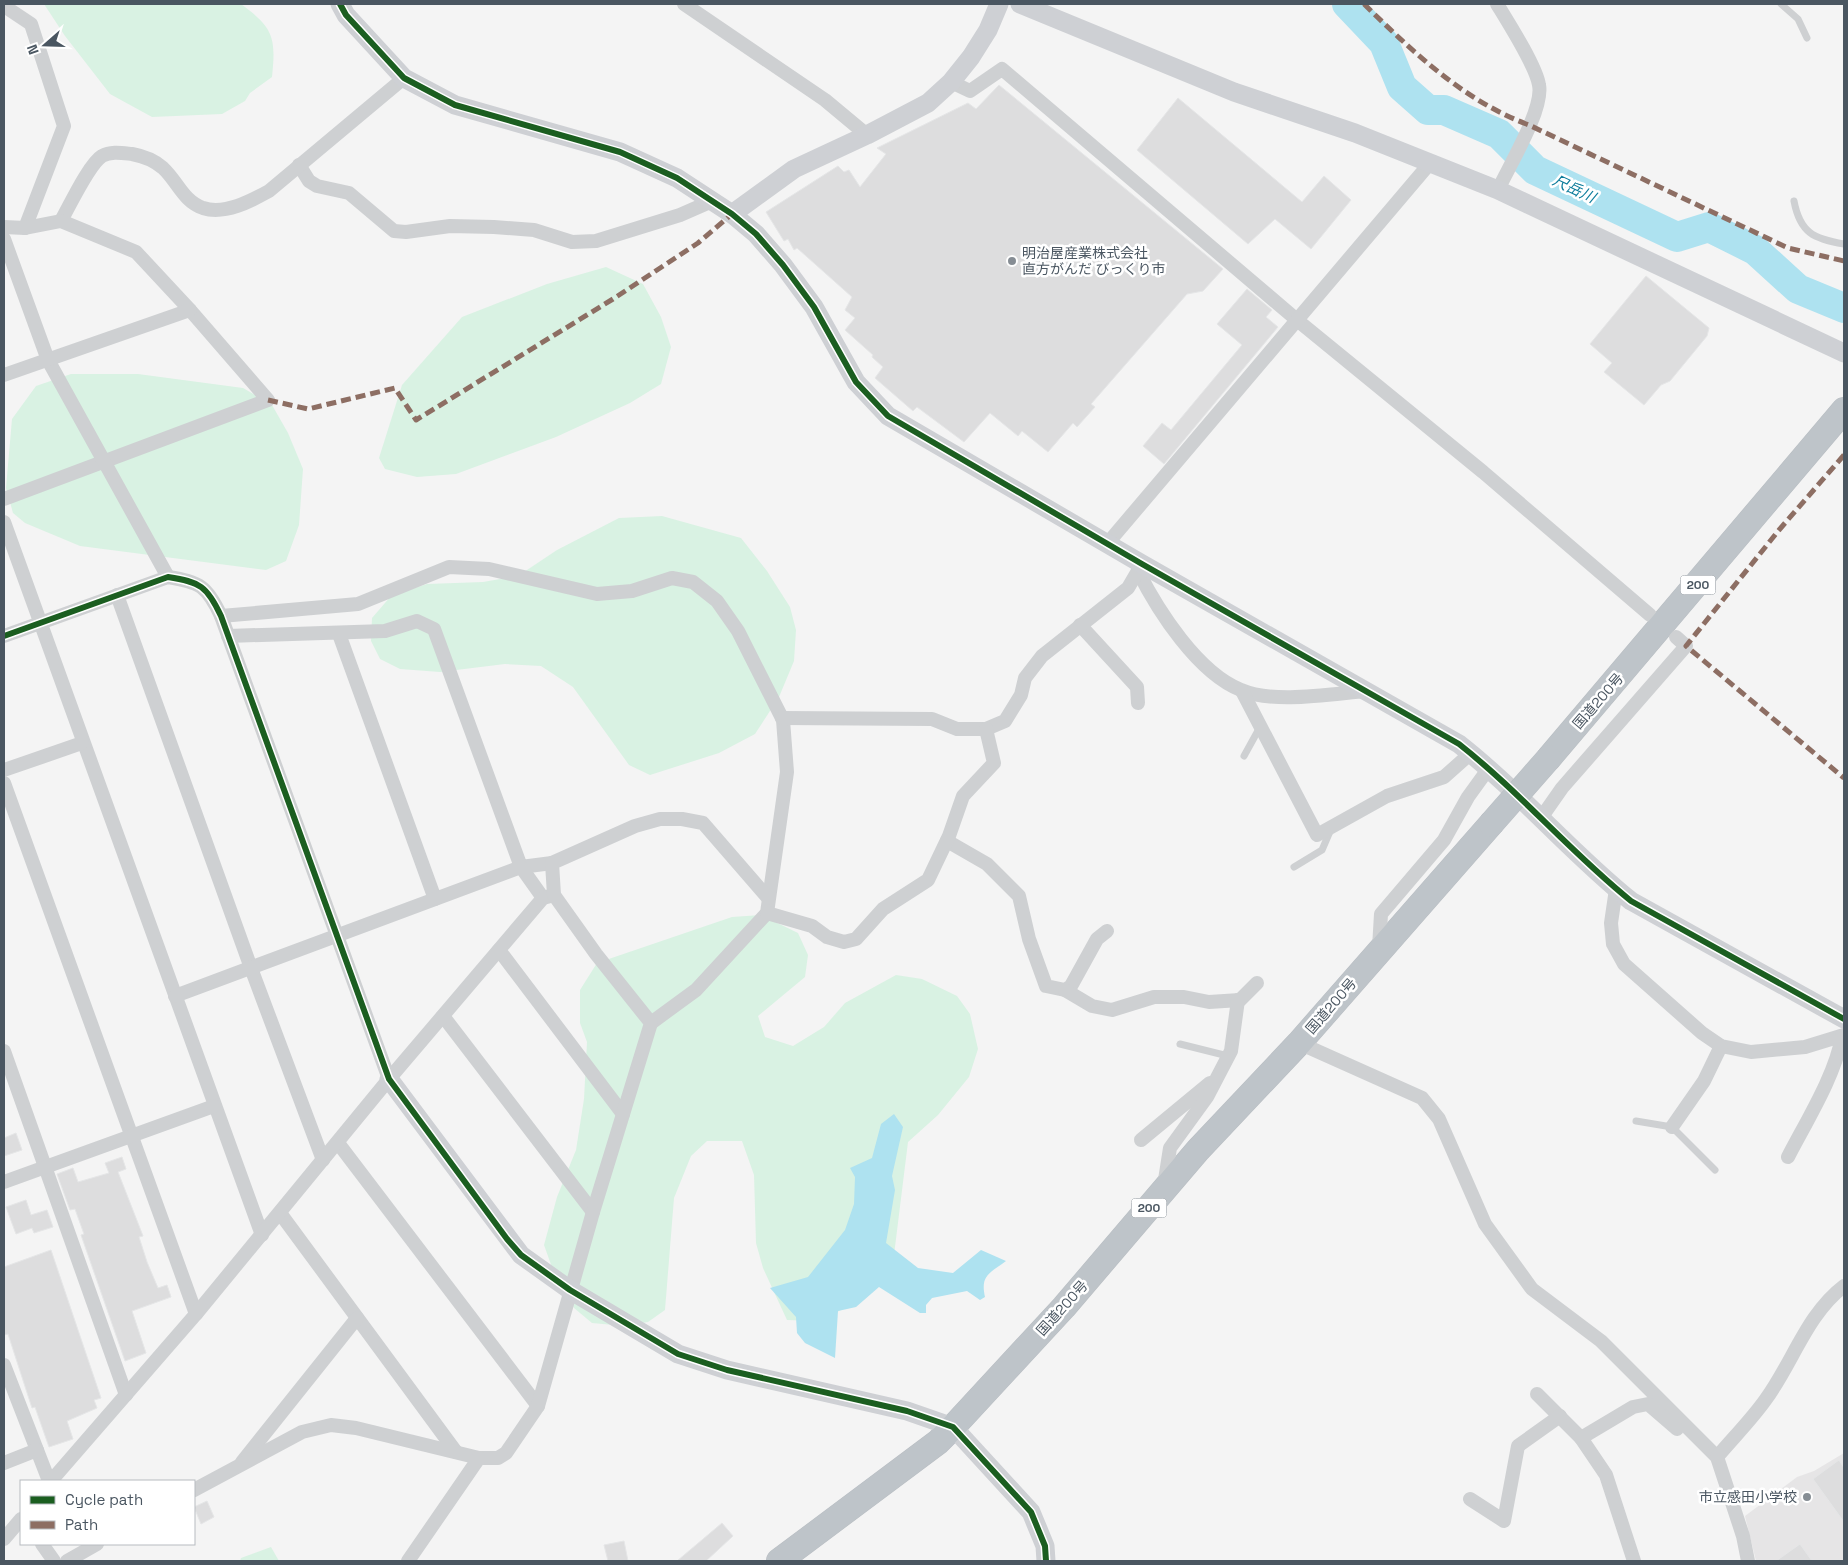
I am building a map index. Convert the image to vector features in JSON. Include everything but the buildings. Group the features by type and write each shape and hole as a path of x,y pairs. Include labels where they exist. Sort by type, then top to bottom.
{"highway":[{"name":"国道200号","path":"779,1561 938,1442 953,1427 1064,1307 1198,1150 1300,1043 1549,758 1844,410"}],"street":[{"path":"340,4 346,15 404,78 455,105 620,152 677,178 732,214 756,234 782,265 814,307 856,382 888,416 1107,544 1140,568 1459,744 1489,768 1600,876 1616,889 1844,1030"},
{"path":"684,4 825,100 867,135"},
{"path":"732,214 794,169 867,135 928,103 951,82 988,30 999,4"},
{"path":"1020,4 1234,92 1355,133 1498,190 1844,353"},
{"path":"1497,4 1525,53 1540,85 1539,106 1498,190"},
{"path":"4,6 31,24 64,126 25,228"},
{"path":"951,82 970,91 1002,69 1296,320 1483,472 1650,615"},
{"path":"61,222 86,176 101,157 119,152 144,156 162,168 188,201 205,208 225,208 246,203 268,191 404,78"},
{"path":"1107,544 1431,162"},
{"path":"299,165 317,186 349,193 394,231 406,232 450,226 494,227 534,230 572,242 596,241 680,215 712,201"},
{"path":"4,226 25,228 61,222 136,252 190,310 268,400 4,499"},
{"path":"4,239 48,360 168,576"},
{"path":"4,376 190,310"},
{"path":"4,522 82,743 262,1235"},
{"path":"195,1489 302,1432 331,1425 356,1428 479,1458 498,1458 506,1453 538,1406 570,1290 651,1022 696,990 767,913 786,772 782,718 738,631 717,601 693,582 672,578 632,591 597,594 489,569 449,568 358,604 221,616"},
{"path":"782,718 932,719 956,729 986,729 1005,721 1021,695 1024,678 1042,656 1128,588 1140,568"},
{"path":"1140,568 1146,588 1194,654 1214,676 1242,691 1263,695 1306,697 1366,691"},
{"path":"4,636 168,576 193,581 211,596 221,616 389,1079 507,1239 521,1255 570,1290 678,1354 726,1370 907,1411 953,1427 1032,1512 1045,1546 1046,1561"},
{"path":"117,594 251,968 323,1160"},
{"path":"228,636 339,634 385,631 417,621 434,629 522,867 549,897 651,1022"},
{"path":"1080,625 1137,687 1138,703"},
{"path":"339,634 435,899"},
{"path":"1541,818 1562,788 1686,646 1676,637"},
{"path":"1242,691 1317,835 1387,796 1444,777 1471,753"},
{"path":"767,913 812,926 827,937 844,942 856,939 883,909 928,880 947,841 963,796 994,763 986,729"},
{"path":"4,770 82,743"},
{"path":"1379,952 1382,914 1444,840 1468,797 1489,768"},
{"path":"4,783 196,1314"},
{"path":"175,996 522,867 552,863 635,826 660,819 682,819 703,823 768,898"},
{"path":"947,841 987,864 1019,896 1029,939 1046,986 1065,990 1092,1006 1112,1010 1154,997 1184,997 1209,1002 1238,1000 1257,983"},
{"path":"51,1480 196,1314 389,1079 499,950 549,897 552,863"},
{"path":"1616,889 1612,930 1613,944 1624,964 1702,1033 1720,1046 1751,1052 1805,1047 1844,1030"},
{"path":"1065,990 1071,986 1097,940 1107,931"},
{"path":"499,950 623,1114"},
{"path":"1163,1192 1170,1148 1206,1097 1231,1051 1238,1000"},
{"path":"443,1016 593,1212"},
{"path":"1788,1157 1810,1116 1840,1050 1844,1030"},
{"path":"1300,1043 1422,1098 1439,1119 1485,1224 1532,1289 1601,1341 1717,1457 1748,1561"},
{"path":"1672,1127 1704,1081 1720,1046"},
{"path":"4,1051 126,1395"},
{"path":"1141,1140 1217,1078"},
{"path":"4,1182 214,1106"},
{"path":"338,1143 538,1406"},
{"path":"280,1213 456,1452"},
{"path":"1717,1457 1767,1398 1802,1336 1835,1293 1844,1286"},
{"path":"238,1467 357,1318"},
{"path":"4,1365 50,1480"},
{"path":"1537,1394 1581,1438 1606,1475 1634,1561"},
{"path":"1581,1438 1633,1407 1648,1404 1701,1448 1717,1457"},
{"path":"1470,1499 1504,1520 1518,1446 1560,1416"},
{"path":"4,1463 37,1450"},
{"path":"408,1561 479,1458"},
{"path":"4,1539 20,1520"},
{"path":"43,1545 54,1561"},
{"path":"67,1561 95,1545"}],"lane":[{"path":"1781,4 1798,19 1807,38"},
{"path":"1794,201 1797,218 1810,234 1830,242 1844,244"},
{"path":"1244,756 1260,727"},
{"path":"1294,866 1322,850 1332,826"},
{"path":"1180,1044 1228,1056"},
{"path":"1636,1121 1672,1127 1715,1170"}],"shaded area":[{"name":"市立感田小学校","path":"1844,1453 1844,1561 1756,1561 1745,1516 1797,1477 1814,1471"}],"green space":[{"path":"44,4 241,4 260,20 270,35 273,43 272,77 250,93 245,101 222,114 152,117 110,94 65,36"},
{"path":"606,267 643,284 661,317 671,347 661,384 630,403 556,437 456,474 417,477 385,469 379,458 402,385 462,317 547,284"},
{"path":"71,374 138,374 243,388 272,405 288,433 303,469 299,525 286,561 266,570 80,546 25,523 13,513 6,488 12,419 36,386"},
{"path":"662,516 741,538 767,571 790,607 796,630 794,661 779,697 755,734 719,753 650,775 629,765 573,687 541,666 505,664 440,672 400,669 380,659 371,641 372,618 391,596 427,584 483,582 518,576 557,550 619,518"},
{"path":"761,915 798,933 808,955 805,977 758,1016 765,1037 793,1046 824,1027 845,1003 896,975 922,979 957,996 970,1014 978,1049 969,1077 938,1115 908,1142 893,1263 860,1299 832,1315 815,1321 787,1320 763,1268 756,1243 754,1175 742,1141 707,1141 691,1156 674,1198 665,1310 648,1322 624,1326 592,1323 574,1308 554,1273 544,1245 557,1197 576,1150 584,1099 587,1042 580,1023 580,990 597,963 732,917"},
{"path":"271,1547 279,1561 240,1561 241,1558"}],"water":[{"path":"894,1114 903,1127 892,1176 895,1190 886,1243 918,1268 953,1273 981,1250 1006,1261 985,1279 985,1297 980,1300 967,1291 932,1298 926,1305 926,1313 920,1313 879,1287 856,1307 838,1311 835,1358 805,1343 797,1333 796,1317 770,1288 808,1277 845,1230 854,1204 855,1177 850,1168 872,1158 881,1124"}],"waterway":[{"name":"尺岳川","path":"1347,4 1384,43 1402,87 1428,110 1444,110 1499,134 1535,170 1677,237 1709,227 1755,250 1798,289 1844,308"}],"marked path":[{"path":"1364,4 1440,74 1483,103 1505,115 1788,248 1844,261"},
{"path":"268,400 308,409 395,388 416,420 613,299 698,243 732,214"},
{"path":"1844,455 1779,530 1686,646 1844,778"}],"cycle path":[{"path":"340,4 346,15 404,78 455,105 620,152 677,178 732,214 756,234 783,265 814,307 856,382 888,416 1142,564 1459,744 1503,782 1587,863 1631,901 1844,1019"},
{"path":"4,636 168,577 188,581 207,592 221,616 389,1079 507,1239 521,1255 570,1290 678,1354 727,1370 907,1411 953,1427 1031,1512 1045,1546 1046,1561"}],"place":[{"name":"明治屋産業株式会社 直方がんだ びっくり市","path":"1012,261"},
{"name":"市立感田小学校","path":"1807,1497"}]}
